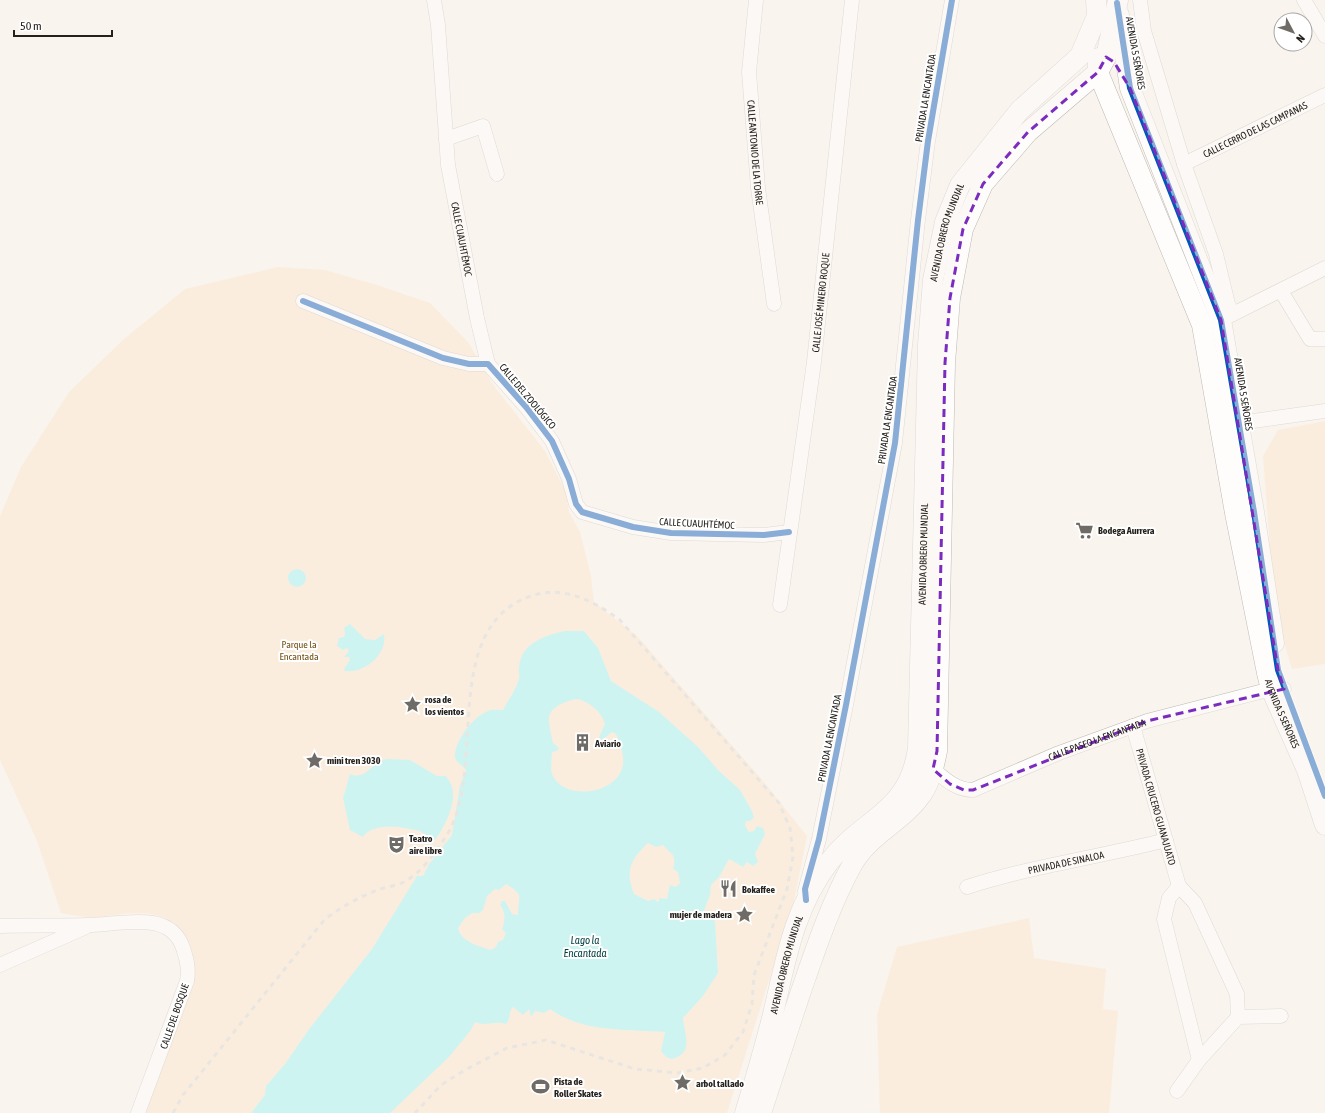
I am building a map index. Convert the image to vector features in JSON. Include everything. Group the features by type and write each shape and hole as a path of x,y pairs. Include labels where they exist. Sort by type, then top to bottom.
{"main road":[{"path":"1118,1 1095,59 1114,62 1130,88"},
{"name":"AVENIDA 5 SEÑORES","path":"1118,1 1130,88 1219,320 1248,422 1244,513"},
{"name":"AVENIDA OBRERO MUNDIAL","path":"761,1113 812,959 834,902 852,864 871,840 892,824 921,794 933,769 937,751 945,363 950,298 963,229 983,184 1028,132 1071,94 1095,59 1097,8"},
{"name":"AVENIDA OBRERO MUNDIAL","path":"745,1113 773,1015 789,941 806,900 817,880 838,852 896,801 905,789 916,764 918,748 923,576 928,345 933,280 945,222 960,185 1020,110 1095,59"},
{"name":"AVENIDA 5 SEÑORES","path":"1095,59 1113,109 1219,320 1244,513 1278,670 1277,689 1307,770 1325,825"},
{"path":"1071,94 1090,97 1113,109"},
{"name":"AVENIDA 5 SEÑORES","path":"1277,689 1325,796"}],"street":[{"name":"CALLE CUAUHTÉMOC","path":"434,0 438,25 448,165 463,248 488,364"},
{"name":"CALLE ANTONIO DE LA TORRE","path":"756,0 749,72 758,188 774,304"},
{"name":"CALLE JOSÉ MINERO ROQUE","path":"780,605 789,532 814,362 852,0"},
{"name":"PRIVADA LA ENCANTADA","path":"806,900 805,890 819,839 895,443 928,141 952,0"},
{"path":"1140,0 1144,31 1184,164 1216,254 1228,304 1219,320"},
{"path":"1304,0 1325,36"},
{"name":"CALLE CERRO DE LAS CAMPANAS","path":"1184,164 1325,95"},
{"path":"446,139 482,126 497,174"},
{"path":"1219,320 1281,291 1325,268"},
{"path":"1281,291 1310,339 1325,339"},
{"name":"CALLE DEL ZOOLÓGICO","path":"303,301 443,358 469,364 488,364 526,407 552,441 569,479 576,504 582,512"},
{"path":"1248,422 1325,411"},
{"name":"CALLE CUAUHTÉMOC","path":"582,512 633,528 671,533 764,535 789,532"},
{"name":"CALLE PASEO LA ENCANTADA","path":"933,769 950,784 964,790 973,790 1059,753 1147,721 1277,689"},
{"name":"PRIVADA CRUCERO GUANAJUATO","path":"1133,726 1179,886"},
{"path":"819,839 823,852 828,854 838,852"},
{"name":"PRIVADA DE SINALOA","path":"967,887 1001,876 1120,852 1166,840"},
{"path":"1177,1091 1199,1060 1238,1017 1238,994 1195,903 1179,886 1169,898 1164,919 1199,1060"},
{"name":"CALLE DEL BOSQUE","path":"0,926 90,925 138,921 162,926 173,932 180,940 187,960 188,973 184,988 138,1113"},
{"path":"0,965 90,925"},
{"path":"1238,1017 1281,1016"}],"highlighted area":[{"path":"1106,57 1114,62 1130,88 1221,320 1278,670 1284,689 1147,721 973,790 964,790 950,784 933,769 937,751 945,363 950,298 963,229 983,184 1028,132 1098,72"}],"green space":[{"name":"Parque la Encantada","path":"278,267 325,270 377,285 430,303 468,342 494,386 545,451 566,492 569,512 580,532 591,576 594,602 638,637 764,782 807,836 794,901 727,1113 146,1113 195,978 191,951 181,930 173,923 162,917 150,914 135,913 93,917 61,913 37,841 0,760 0,516 21,467 69,392 124,339 185,289"},
{"path":"1325,421 1325,664 1292,669 1275,612 1263,456 1278,430"},
{"path":"1029,918 1034,958 1106,969 1103,1009 1118,1011 1109,1113 880,1113 877,1014 897,947"}],"water":[{"path":"293,569 301,569 306,574 304,585 301,587 293,587 288,582 288,574"},
{"path":"350,624 365,639 375,640 384,634 384,641 382,649 378,655 367,666 352,671 345,671 344,669 350,660 349,657 344,657 349,651 347,648 343,650 337,646 339,638 344,637 344,628"},
{"name":"Lago la Encantada","path":"565,631 584,631 598,648 611,681 659,712 698,747 719,771 740,790 752,811 754,818 750,821 746,821 745,826 749,832 754,831 757,826 763,828 765,834 755,854 758,862 753,866 747,862 743,867 729,859 719,877 711,885 710,895 703,913 715,921 718,973 703,996 683,1018 686,1036 686,1048 684,1052 672,1059 666,1057 661,1051 665,1032 620,1030 591,1026 563,1017 550,1009 544,1013 535,1011 531,1017 529,1009 523,1015 513,1007 510,1011 506,1024 483,1024 475,1022 471,1030 449,1057 390,1113 251,1113 265,1095 266,1086 285,1064 310,1028 372,949 417,876 423,876 429,864 452,835 460,785 466,771 455,757 461,737 471,724 483,714 491,710 503,710 518,683 521,659 529,646 550,635","holes":["578,699 591,705 601,715 605,724 599,737 602,740 612,732 616,734 623,756 623,764 619,774 612,783 602,788 590,791 567,789 558,783 551,772 552,752 557,751 559,748 553,743 549,723 550,713 560,704","648,843 656,847 663,845 673,856 673,869 678,872 680,883 676,887 670,885 667,899 660,898 658,902 654,899 648,901 634,894 630,879 631,866 642,849","506,884 516,891 519,896 518,915 512,914 505,901 502,901 500,905 504,917 502,929 506,933 503,940 498,942 496,947 491,950 471,943 463,937 458,928 465,918 472,913 479,913 483,910 487,896 495,889 499,890"]},
{"path":"387,759 410,760 437,776 446,776 449,781 452,787 453,800 446,822 435,840 419,831 397,827 381,827 374,829 363,837 350,830 343,798 350,774 361,775 376,764"}],"railway":[{"path":"173,1113 183,1095 325,919 362,897 404,882 410,878 427,862 445,838 458,810 464,778 469,706 474,671 483,640 500,615 528,597 541,593 565,593 576,596 599,606 620,620 779,803 790,828 793,857 787,889 754,975 752,1004 743,1032 725,1055 703,1068 678,1073 635,1069 546,1040 507,1048 465,1070 441,1085 415,1113"}],"cycle path":[{"path":"806,900 805,889 819,839 846,705 895,443 918,220 928,141 952,0"},
{"path":"1117,3 1130,88 1221,320 1254,512 1278,670 1325,796"},
{"path":"303,301 443,358 469,364 488,364 526,407 552,441 569,479 576,504 582,512 633,527 671,533 764,535 789,532"}],"place":[{"name":"Bodega Aurrera","path":"1085,530"},
{"name":"rosa de los vientos","path":"412,705"},
{"name":"Aviario","path":"582,743"},
{"name":"mini tren 3030","path":"314,760"},
{"name":"Teatro aire libre","path":"396,844"},
{"name":"Bokaffee","path":"729,889"},
{"name":"mujer de madera","path":"745,914"},
{"name":"arbol tallado","path":"683,1083"},
{"name":"Pista de Roller Skates","path":"541,1087"}]}
